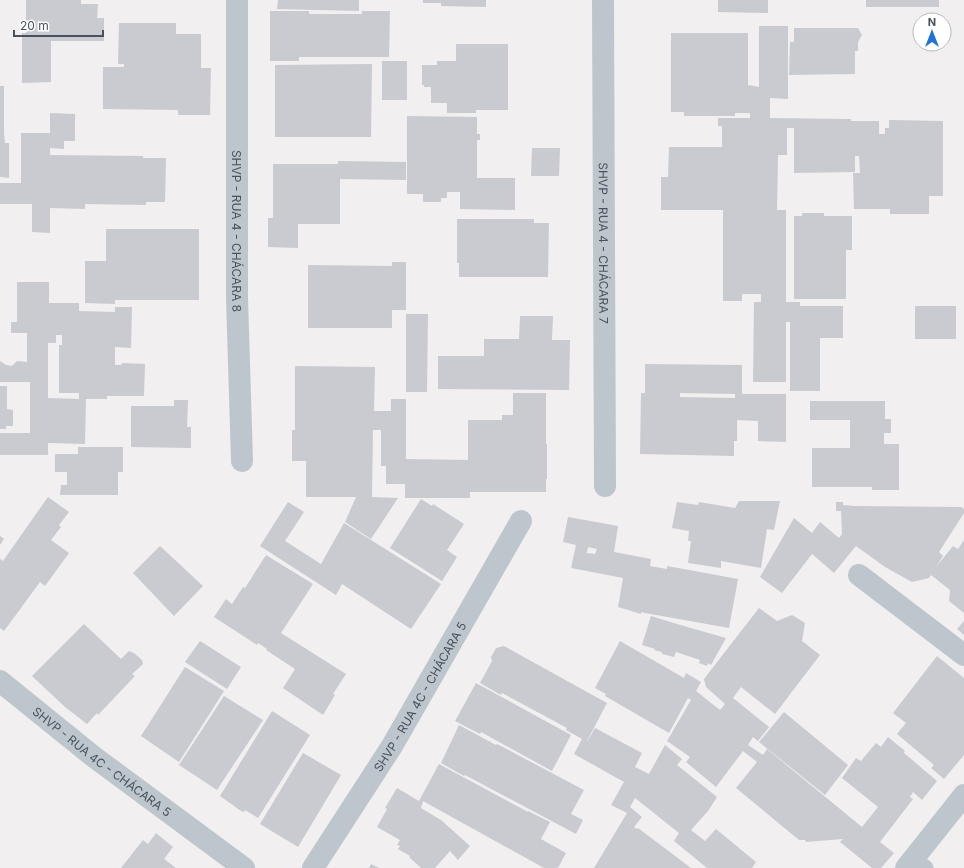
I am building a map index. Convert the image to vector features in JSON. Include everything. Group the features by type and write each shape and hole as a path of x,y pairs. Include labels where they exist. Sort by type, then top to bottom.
{"street":[{"name":"SHVP - RUA 4 - CHÁCARA 8","path":"237,0 237,298 242,461"},
{"name":"SHVP - RUA 4 - CHÁCARA 7","path":"603,0 605,486"},
{"name":"SHVP - RUA 4C - CHÁCARA 5","path":"313,868 392,746 521,521"},
{"path":"859,575 964,654"},
{"name":"SHVP - RUA 4C - CHÁCARA 5","path":"0,682 94,757 244,868"},
{"path":"914,865 964,795"}],"building":[{"path":"26,0 81,0 81,4 98,4 97,18 104,18 104,41 51,41 51,82 22,83 22,33 26,33"},
{"path":"278,0 359,0 359,11 277,9"},
{"path":"423,0 486,0 486,7 441,6 441,3 423,3"},
{"path":"718,0 768,0 768,13 718,12"},
{"path":"866,0 939,0 939,7 866,7"},
{"path":"270,11 309,11 309,14 362,14 362,11 390,11 389,57 299,57 299,61 270,61"},
{"path":"119,23 176,23 176,34 201,34 201,68 211,68 210,115 178,115 178,110 103,109 103,67 124,67 124,64 118,64"},
{"path":"759,26 788,26 788,99 770,98 770,118 851,119 851,121 879,121 879,134 885,134 885,128 889,128 889,120 943,121 943,196 929,196 929,214 890,214 890,209 854,209 853,173 860,173 859,156 855,156 855,172 794,173 794,128 787,128 787,155 778,155 777,210 786,210 786,302 800,302 800,306 843,306 843,338 820,338 820,391 790,391 790,322 786,322 786,382 753,382 754,302 761,302 761,294 742,294 742,301 723,301 723,210 661,210 661,177 668,177 669,147 722,147 722,126 718,126 718,118 750,118 750,113 735,113 735,116 684,116 684,112 671,112 671,33 748,33 748,85 759,87"},
{"path":"794,28 858,28 862,35 858,42 858,51 855,51 855,74 789,75 790,42 794,42"},
{"path":"456,44 508,44 508,110 476,110 476,113 447,113 447,103 431,103 431,87 424,87 424,85 422,85 422,65 437,65 437,61 456,61"},
{"path":"382,61 407,61 407,100 382,100"},
{"path":"372,64 371,137 275,137 275,65"},
{"path":"0,86 4,86 4,133 5,143 9,143 9,178 0,177"},
{"path":"50,113 75,114 75,141 64,141 64,149 50,148 50,155 143,156 143,158 166,158 165,202 146,202 146,205 85,204 85,209 50,208 50,233 32,232 32,204 0,204 0,183 21,183 21,133 50,133"},
{"path":"407,116 477,117 477,134 480,134 480,140 477,140 477,178 515,178 515,210 460,209 460,192 447,192 447,198 441,198 441,202 423,202 423,194 407,194"},
{"path":"532,148 560,148 559,176 531,176"},
{"path":"338,161 406,162 406,180 340,179 340,224 298,224 298,248 268,247 268,218 273,218 273,164 338,164"},
{"path":"802,213 824,213 824,216 852,216 852,250 846,250 846,299 794,299 794,216 802,216"},
{"path":"457,219 534,219 534,223 549,223 548,277 459,277 459,263 457,263"},
{"path":"106,229 199,229 199,300 115,300 115,304 85,303 85,261 106,261"},
{"path":"392,262 406,262 406,310 392,310 392,328 308,328 308,265 392,266"},
{"path":"17,282 49,282 49,303 79,303 79,311 115,312 115,307 132,307 131,348 115,347 115,365 121,365 122,363 145,364 144,396 107,396 107,399 86,399 85,444 48,443 48,455 0,455 0,433 30,433 30,382 0,382 0,361 6,365 12,366 17,361 27,362 27,333 11,333 11,322 17,322","holes":["56,335 62,335 62,345 59,345 59,393 79,393 79,399 48,398 48,343 56,343"]},
{"path":"915,306 956,306 956,339 915,339"},
{"path":"406,314 428,314 427,392 406,392"},
{"path":"520,316 553,316 552,340 570,340 569,390 438,389 438,356 484,356 484,339 519,339"},
{"path":"645,364 742,365 742,394 786,394 786,442 758,441 758,421 737,420 737,441 734,441 734,456 640,454 641,393 645,393","holes":["680,393 735,394 735,398 680,397"]},
{"path":"295,366 375,367 374,411 391,411 391,399 406,399 406,459 468,460 468,420 502,420 502,415 513,415 513,393 546,393 546,492 470,492 470,498 405,498 405,484 386,484 386,466 381,466 381,430 373,430 372,497 398,498 371,539 345,522 356,497 306,497 306,461 292,461 292,430 295,430"},
{"path":"0,386 7,386 7,409 13,410 13,426 6,426 6,429 0,429"},
{"path":"174,400 188,400 187,427 191,427 191,448 131,447 131,406 174,406"},
{"path":"810,401 885,401 885,419 891,419 891,433 884,433 884,444 899,444 899,490 872,490 872,487 812,487 812,448 850,448 850,420 810,420"},
{"path":"78,447 123,447 123,472 118,472 118,495 60,495 61,485 67,485 67,472 55,472 55,454 78,454"},
{"path":"48,497 69,512 59,525 61,527 51,540 69,553 45,586 40,582 4,631 0,628 0,559 3,561"},
{"path":"421,499 432,506 433,504 464,524 447,550 457,557 442,581 390,548"},
{"path":"739,501 780,501 774,530 767,529 761,568 721,561 721,568 688,563 691,541 688,541 689,531 672,528 677,502 698,505 699,502 735,508"},
{"path":"288,502 304,512 285,541 321,564 344,523 441,584 411,629 342,584 336,595 260,546"},
{"path":"836,502 843,502 843,505 855,506 961,507 964,509 964,513 939,552 943,556 936,567 953,546 958,549 964,540 964,613 949,601 950,590 931,575 929,578 912,582 885,567 856,546 834,573 812,554 782,593 760,577 794,518 812,533 820,522 839,538 842,534 841,511 836,511"},
{"path":"568,517 618,526 614,552 651,559 650,566 667,569 667,566 738,579 729,628 641,612 641,614 618,607 623,578 571,568 576,545 563,542","holes":["588,547 597,549 595,554 587,553"]},
{"path":"0,536 4,539 0,545"},
{"path":"160,546 203,586 174,616 133,573"},
{"path":"266,555 313,584 281,633 346,674 333,694 335,695 323,715 283,688 295,669 258,643 257,645 214,617 226,599 232,604 243,587 245,588"},
{"path":"759,608 777,621 792,615 805,623 802,641 820,655 775,714 741,687 733,698 769,727 758,741 753,737 748,745 763,755 767,749 862,827 878,807 842,778 856,758 861,761 876,743 881,747 888,737 905,751 904,753 937,781 922,800 913,792 910,797 913,799 880,842 894,853 881,868 872,868 840,842 843,839 806,842 805,840 799,840 736,788 757,762 743,751 716,787 686,762 690,757 667,741 691,700 688,698 669,733 605,696 606,694 595,688 620,641 684,678 686,673 701,682 696,691 720,710 725,704 706,687 704,679"},
{"path":"651,616 726,638 711,665 708,663 707,666 699,663 700,660 676,652 674,657 662,654 662,652 642,645"},
{"path":"964,621 964,635 957,629"},
{"path":"84,624 121,659 129,651 134,653 142,660 143,664 132,674 135,676 98,715 97,713 87,724 65,707 32,676"},
{"path":"200,641 241,667 227,689 185,662"},
{"path":"504,646 607,703 587,742 595,728 642,753 635,767 649,774 665,745 682,759 677,765 717,797 708,811 691,830 705,841 716,829 756,862 752,868 707,868 674,841 679,833 635,798 630,807 642,817 634,827 637,829 638,828 691,868 594,868 627,813 611,805 624,782 574,754 582,739 566,730 567,728 502,693 501,695 480,683 492,661 491,657 496,648"},
{"path":"937,656 964,678 964,755 944,779 931,768 934,765 897,734 906,723 893,713"},
{"path":"185,667 224,691 179,762 141,736"},
{"path":"476,683 571,735 552,771 481,732 480,734 455,721"},
{"path":"224,696 263,720 217,790 179,765"},
{"path":"272,711 310,735 258,818 245,810 244,812 241,811 220,796"},
{"path":"784,712 848,765 825,795 759,742"},
{"path":"459,725 584,790 571,814 583,820 576,834 441,763"},
{"path":"303,753 341,775 298,847 260,824"},
{"path":"439,764 528,812 550,822 541,839 566,853 558,868 544,868 423,801 421,808 441,820 470,846 458,860 450,851 435,868 421,868 409,857 410,856 398,849 400,846 397,845 400,840 377,827 387,809 385,808 397,788 419,801"},
{"path":"156,833 173,847 164,859 176,868 121,868 143,840 148,844"},
{"path":"371,864 379,868 369,868"}]}
